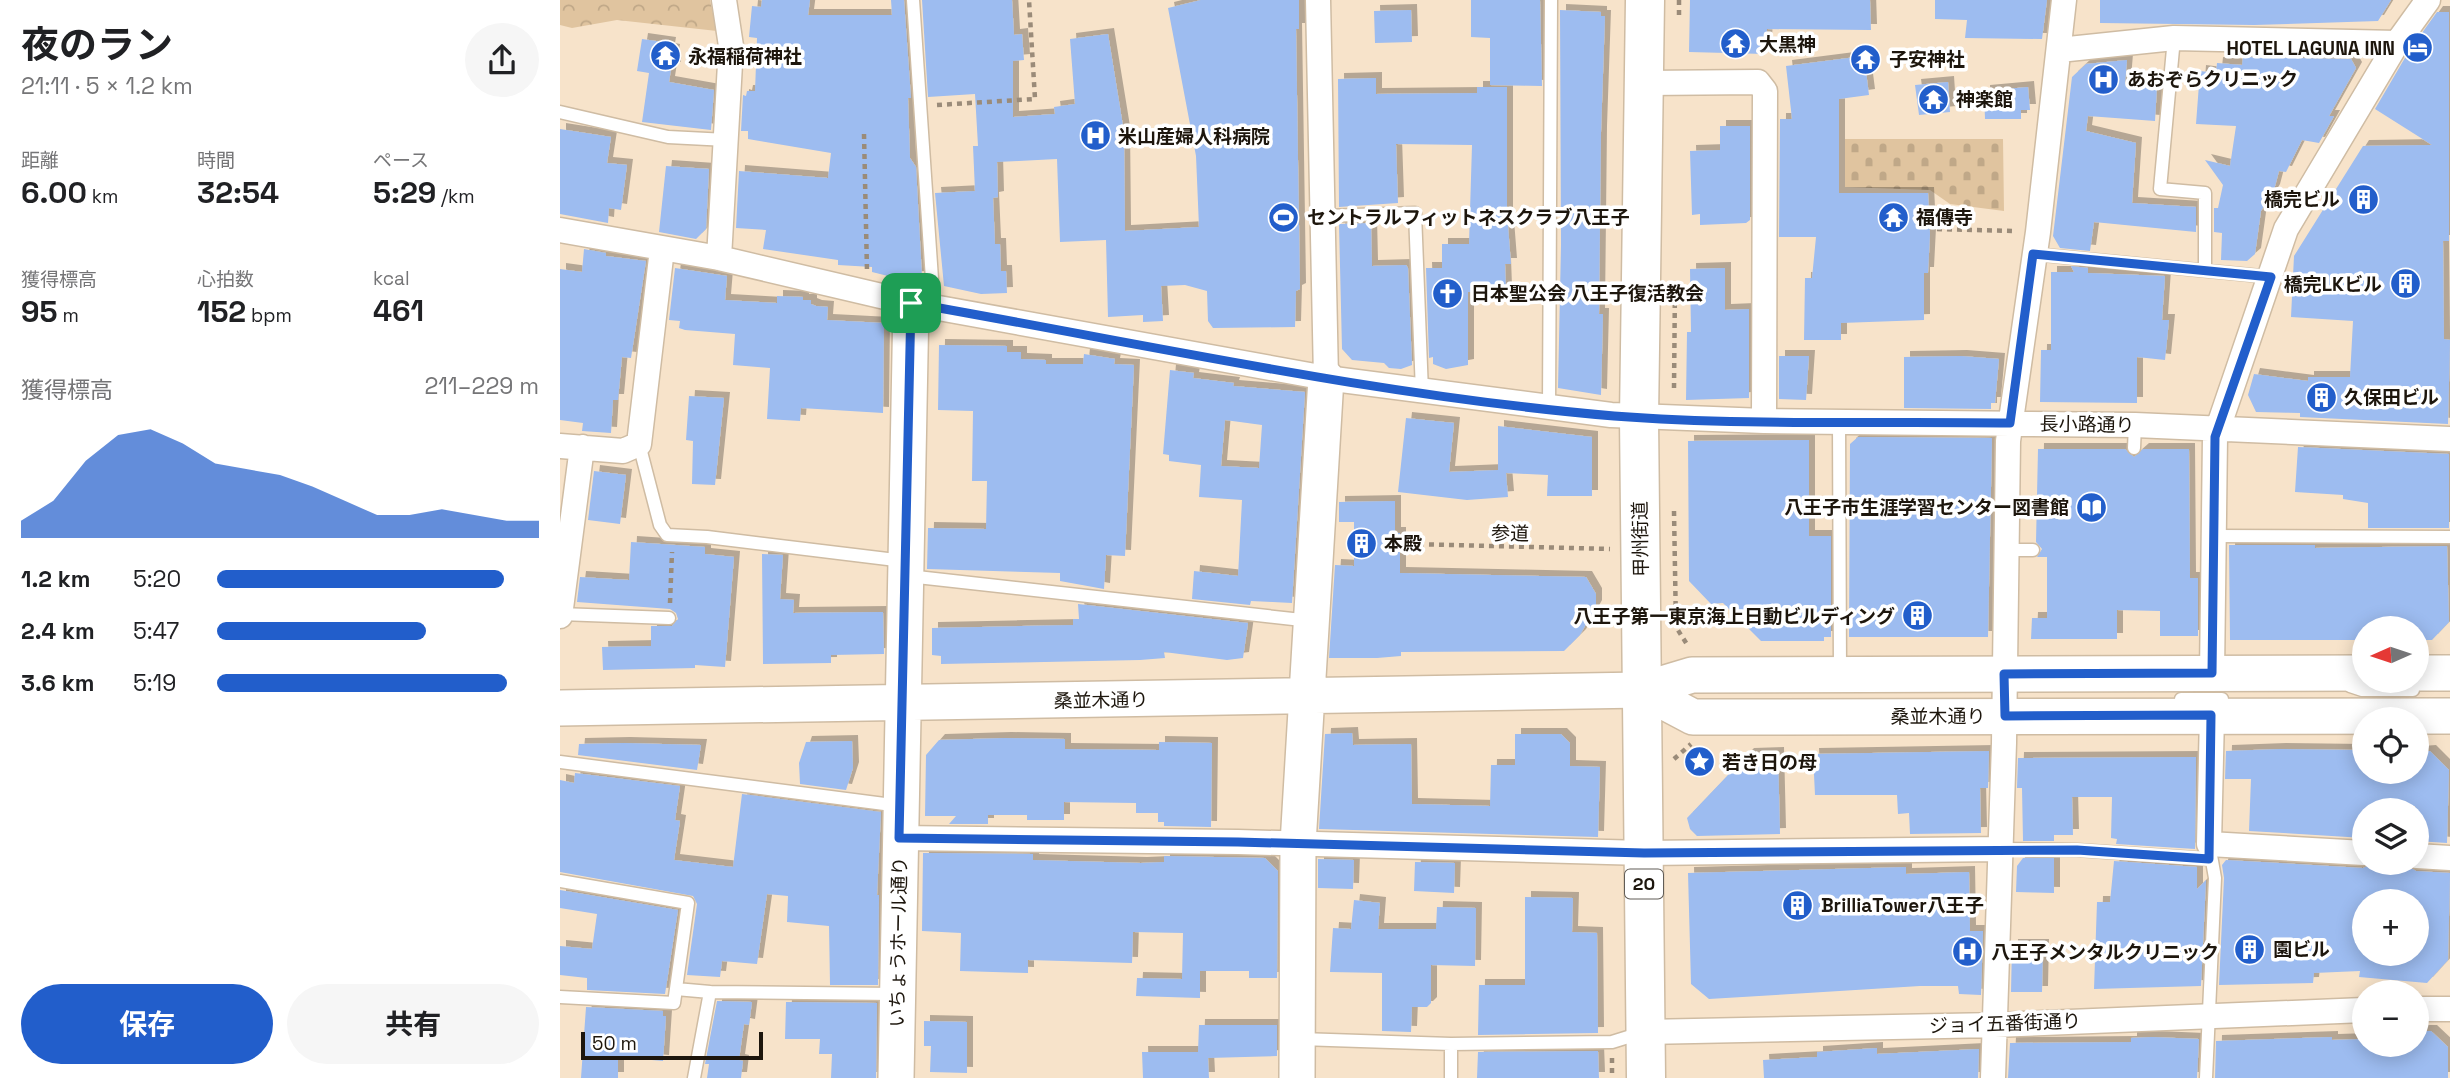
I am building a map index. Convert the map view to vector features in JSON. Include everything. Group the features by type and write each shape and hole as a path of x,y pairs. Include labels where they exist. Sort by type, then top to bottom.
{"highway":[{"name":"甲州街道","path":"1645,0 1639,418 1646,1078"}],"street":[{"path":"719,258 731,47 724,0"},
{"path":"1297,1078 1298,844 1326,379 1325,216 1318,0"},
{"path":"1993,1078 2005,716 2010,423 2064,0"},
{"path":"2352,853 2209,852 2215,696 2215,437 2286,229 2397,43 2428,0"},
{"path":"2059,50 2174,38 2397,43"},
{"path":"1645,83 1758,82 1765,91 1764,421"},
{"name":"長小路通り","path":"560,230 719,258 911,303 1326,379 1639,418 2010,423 2135,436 2218,428 2450,439"},
{"path":"560,615 571,446 623,451 639,444 662,249"},
{"name":"いちょうホール通り","path":"896,1078 911,303"},
{"name":"桑並木通り","path":"1642,690 1693,717 2110,716 2317,673 2352,673"},
{"path":"2429,678 2450,673"},
{"name":"桑並木通り","path":"560,708 1642,690 1692,675 2004,674 2215,696 2450,716"},
{"path":"900,822 1298,844 1644,853 2001,849"},
{"path":"2429,857 2450,858"},
{"path":"2429,1009 2450,1009"},
{"name":"ジョイ五番街通り","path":"1646,1032 1995,1025 2210,1014 2352,1010"}],"lane":[{"path":"911,303 932,279 913,0"},
{"path":"1549,408 1551,0"},
{"path":"2174,38 2160,189 2205,193 2205,270"},
{"path":"560,112 668,137 727,140"},
{"path":"1325,216 1415,212 1422,393"},
{"path":"2035,243 2205,270 2271,277"},
{"path":"1839,421 1840,674"},
{"path":"639,444 660,525 667,535 673,537 707,537 904,568 1311,621"},
{"path":"2213,536 2450,537"},
{"path":"2007,550 2033,550"},
{"path":"560,615 669,618"},
{"path":"2317,673 2352,686"},
{"path":"2110,716 2158,701 2215,696"},
{"path":"560,762 900,822"},
{"path":"2001,849 2209,852 2215,878 2206,1078"},
{"path":"560,881 688,903 674,1003 560,997"},
{"path":"676,989 710,992 898,994"},
{"path":"694,1078 710,992"},
{"path":"1296,1039 1451,1044 1612,1042 1646,1032"},
{"path":"1451,1044 1451,1078"}],"path":[{"path":"919,106 1035,99 1029,0"},
{"path":"676,59 730,67"},
{"path":"864,134 867,293"},
{"path":"1937,229 2035,243"},
{"path":"1674,506 1676,627 1691,650"},
{"path":"669,618 673,537"},
{"name":"参道","path":"1409,544 1611,549"},
{"path":"1671,762 1693,741"},
{"path":"1612,1060 1612,1078"}],"green space":[{"path":"560,0 710,0 717,31 617,20 572,28 560,25"},
{"path":"1845,139 2003,139 2004,211 1950,204 1930,190 1845,187"}],"building":[{"path":"762,0 810,0 808,15 892,15 891,0 904,0 911,98 908,98 910,158 916,167 922,277 896,278 872,272 872,267 838,265 838,260 763,249 766,230 736,228 739,171 828,178 831,153 748,139 748,131 741,131 743,95 746,96 747,91 755,91 757,38 749,37 752,6 761,7"},
{"path":"922,0 1012,0 1014,35 1022,34 1024,60 1013,61 1013,117 1055,114 1054,107 1075,104 1070,39 1108,34 1124,132 1125,231 1199,227 1196,156 1168,8 1201,0 1299,0 1299,29 1296,29 1300,289 1296,291 1295,327 1213,328 1208,321 1207,291 1185,285 1161,286 1163,321 1143,322 1143,315 1108,317 1106,240 1060,242 1057,159 997,162 998,197 993,198 995,244 1000,244 1001,271 1006,271 1007,293 981,294 944,286 935,193 975,191 973,146 978,146 975,94 928,97"},
{"path":"1471,0 1540,0 1542,86 1490,85 1490,38 1471,37"},
{"path":"1690,0 1870,0 1871,30 1767,29 1765,54 1689,52"},
{"path":"1935,0 2047,0 2042,39 1965,38 1967,20 1935,19"},
{"path":"2100,0 2391,0 2378,21 2254,25 2100,23"},
{"path":"1411,10 1412,42 1375,43 1374,11"},
{"path":"1560,10 1601,12 1601,16 1605,16 1599,314 1603,314 1601,395 1558,388 1561,245"},
{"path":"2437,12 2449,12 2449,241 2443,241 2444,339 2450,340 2448,424 2300,417 2300,413 2256,412 2248,395 2254,374 2308,381 2308,377 2350,377 2353,321 2291,317 2294,256 2363,146 2432,145 2375,109 2409,51"},
{"path":"642,39 670,43 669,49 674,50 669,82 714,90 711,130 642,122 649,73 637,71"},
{"path":"1864,56 1869,95 1839,99 1839,193 1928,193 1930,234 1928,273 1924,273 1924,320 1841,323 1841,340 1804,340 1805,278 1812,278 1816,237 1779,237 1780,119 1792,119 1786,66"},
{"path":"2243,57 2351,59 2356,68 2329,116 2334,116 2319,143 2302,140 2286,172 2279,171 2274,190 2261,211 2255,254 2247,261 2221,260 2222,233 2214,232 2214,208 2218,208 2223,185 2205,160 2230,166 2236,126 2196,124 2200,71 2216,73 2217,63 2242,65"},
{"path":"2127,60 2125,84 2157,86 2155,121 2088,116 2086,131 2136,143 2132,203 2196,207 2196,232 2094,222 2090,251 2060,248 2053,236 2072,77 2086,64"},
{"path":"1376,78 1376,94 1477,93 1477,87 1507,87 1507,213 1511,264 1505,264 1506,292 1468,292 1468,365 1446,369 1433,364 1433,357 1429,358 1426,268 1442,268 1442,244 1469,244 1472,145 1396,144 1398,203 1339,207 1338,79"},
{"name":"神楽館","path":"1948,82 1950,112 1919,115 1915,85"},
{"path":"2028,87 2030,110 2021,110 2021,119 1985,119 1984,91"},
{"path":"1720,126 1750,126 1750,220 1746,223 1700,225 1700,214 1692,215 1690,151 1720,150"},
{"path":"560,129 611,137 607,163 627,165 621,210 609,208 608,223 560,214"},
{"path":"666,166 709,169 706,229 696,239 659,232"},
{"path":"1371,223 1372,266 1406,265 1408,268 1412,365 1401,369 1389,368 1384,363 1352,360 1342,349 1339,224"},
{"path":"584,249 606,253 606,256 646,261 631,358 622,357 618,400 613,400 611,433 582,431 583,423 560,420 560,269 582,272"},
{"path":"2071,266 2088,268 2088,273 2165,276 2162,320 2169,320 2165,360 2137,357 2137,403 2040,402 2041,350 2051,350 2051,272 2074,272"},
{"path":"675,268 727,276 725,300 777,303 777,296 803,297 803,300 811,300 811,304 816,306 828,307 827,320 884,323 883,413 801,408 800,421 767,419 770,368 733,365 735,334 685,330 679,328 680,321 669,320"},
{"path":"1725,268 1725,310 1749,309 1749,398 1686,400 1687,332 1691,332 1690,269"},
{"path":"939,345 1007,346 1007,352 1021,352 1021,359 1046,360 1046,364 1083,364 1084,354 1115,359 1114,364 1134,365 1125,556 1106,555 1104,589 1060,581 1060,573 927,569 928,528 986,529 987,481 972,481 973,411 938,410"},
{"path":"1779,356 1809,356 1806,400 1779,399"},
{"path":"1961,356 1999,359 1995,403 1991,403 1991,409 1904,408 1904,357"},
{"path":"1170,370 1194,373 1193,378 1234,383 1233,386 1305,392 1292,603 1251,601 1250,605 1192,599 1194,571 1238,576 1242,500 1199,497 1201,465 1169,461 1169,455 1163,454","holes":["1225,420 1262,425 1259,468 1221,466"]},
{"path":"689,396 724,398 715,485 692,484 693,441 686,440"},
{"path":"1406,418 1454,423 1449,472 1498,470 1498,426 1592,437 1592,496 1547,496 1548,475 1506,473 1508,497 1467,500 1398,492"},
{"path":"1858,437 1992,438 1988,637 1849,637 1850,444"},
{"path":"1809,440 1809,536 1831,536 1831,637 1824,637 1824,641 1761,641 1723,603 1711,604 1689,581 1688,441"},
{"path":"2298,447 2449,454 2449,528 2368,528 2368,503 2343,499 2343,495 2295,492"},
{"path":"2038,449 2125,449 2134,457 2143,449 2189,449 2190,578 2198,578 2198,636 2160,636 2160,611 2117,610 2117,639 2031,639 2032,618 2047,618 2047,557 2037,557 2042,549 2036,542"},
{"path":"594,471 626,475 620,524 588,520"},
{"path":"1395,501 1395,533 1400,533 1400,573 1586,577 1596,594 1596,606 1580,635 1564,651 1401,652 1401,656 1377,658 1329,658 1335,565 1354,566 1354,522 1339,522 1339,502"},
{"path":"631,542 705,547 705,554 734,557 725,667 695,665 695,668 603,670 602,647 651,646 651,626 672,626 678,619 676,613 670,609 577,602 580,577 629,580"},
{"path":"2229,545 2315,545 2315,548 2447,546 2449,622 2432,640 2429,640 2429,616 2352,616 2352,640 2230,640"},
{"path":"762,554 783,555 780,599 794,600 793,613 883,612 884,654 831,655 831,663 763,664"},
{"path":"1078,604 1248,623 1243,658 1227,660 1164,652 1165,658 1140,660 941,664 941,656 932,655 932,628 1073,625 1073,619 1079,619"},
{"path":"1352,733 1353,745 1411,744 1412,804 1490,806 1491,765 1515,765 1515,734 1561,734 1570,743 1570,766 1600,767 1598,837 1319,829 1325,734"},
{"path":"1065,739 1065,749 1159,750 1159,742 1212,743 1211,827 1164,826 1164,822 1158,822 1158,813 1136,813 1136,803 1064,802 1064,820 1027,820 1027,815 988,815 988,824 949,824 956,816 925,816 926,755 939,740"},
{"path":"852,741 853,768 846,790 800,784 799,763 806,742"},
{"path":"579,744 701,745 697,770 578,755"},
{"path":"2352,750 2352,784 2429,784 2430,751 2449,770 2447,843 2429,842 2429,798 2352,798 2352,837 2249,831 2251,779 2225,779 2226,751"},
{"path":"1989,751 1988,788 1980,788 1981,833 1910,834 1909,813 1898,814 1897,795 1815,795 1813,754"},
{"path":"1778,753 1780,834 1697,836 1690,829 1687,818 1748,754"},
{"path":"2196,757 2195,849 2116,844 2117,839 2111,838 2112,797 2072,797 2073,835 2054,835 2054,841 2023,841 2022,788 2017,788 2018,758"},
{"path":"575,773 680,786 675,820 680,821 674,860 733,867 742,794 881,812 877,895 878,985 830,985 829,926 787,922 788,896 767,894 757,964 722,961 720,977 687,975 697,904 693,896 560,872 560,780 574,783"},
{"path":"923,853 1033,854 1033,860 1141,863 1164,862 1164,856 1265,858 1278,871 1277,978 1249,978 1249,971 1200,971 1200,998 1136,996 1137,978 1182,979 1183,933 1133,932 1132,963 1028,960 1028,973 960,971 961,933 922,931"},
{"path":"2023,858 2054,858 2054,893 2016,892 2017,866"},
{"path":"1318,859 1354,860 1353,889 1318,888"},
{"path":"2226,860 2352,867 2352,875 2450,873 2448,960 2429,981 2359,977 2360,971 2314,973 2313,983 2219,985 2224,878 2222,865"},
{"path":"2114,861 2197,867 2197,889 2206,880 2201,986 2094,989 2097,902 2110,902"},
{"path":"1415,862 1455,863 1454,893 1414,891"},
{"name":"BrilliaTower八王子","path":"1906,867 1906,874 1969,872 1970,931 1983,931 1981,995 1959,994 1958,986 1920,986 1709,999 1691,984 1688,873"},
{"path":"560,890 678,910 665,994 587,990 587,978 560,975 560,946 592,949 597,914 560,908"},
{"path":"1525,897 1573,898 1572,932 1597,933 1598,1033 1478,1035 1479,985 1525,985"},
{"path":"1354,900 1380,903 1378,929 1436,929 1437,907 1476,908 1475,966 1431,965 1431,1003 1427,1007 1412,1007 1411,1032 1382,1031 1382,973 1330,972 1333,928 1351,929"},
{"path":"2012,945 2043,945 2042,992 2011,992"},
{"path":"717,1001 752,1002 749,1025 744,1024 739,1060 743,1061 741,1078 707,1078 709,1064 705,1064"},
{"path":"786,1002 877,1003 876,1078 831,1078 832,1054 819,1054 820,1039 785,1039"},
{"path":"586,1007 663,1011 663,1016 666,1016 663,1061 618,1057 618,1078 581,1078"},
{"path":"924,1021 967,1022 967,1073 930,1072 931,1046 924,1046"},
{"path":"1199,1025 1277,1025 1277,1056 1208,1058 1209,1078 1143,1078 1142,1052 1198,1052"},
{"path":"2431,1031 2448,1047 2448,1078 2215,1078 2216,1041 2332,1037 2332,1040 2352,1039 2352,1057 2429,1057"},
{"path":"2131,1038 2199,1039 2197,1078 2008,1078 2010,1043 2131,1042"},
{"path":"1877,1048 1877,1054 1979,1049 1978,1078 1764,1078 1763,1060 1817,1057 1817,1052"},
{"path":"1598,1051 1599,1078 1477,1078 1478,1052"}],"place":[{"name":"大黒神","path":"1736,44"},
{"name":"HOTEL LAGUNA INN","path":"2418,48"},
{"name":"永福稲荷神社","path":"665,56"},
{"name":"子安神社","path":"1866,59"},
{"name":"あおぞらクリニック","path":"2104,79"},
{"name":"神楽館","path":"1933,99"},
{"name":"米山産婦人科病院","path":"1095,136"},
{"name":"橋完ビル","path":"2363,199"},
{"name":"セントラルフィットネスクラブ八王子","path":"1284,217"},
{"name":"福傳寺","path":"1893,217"},
{"name":"橋完LKビル","path":"2405,284"},
{"name":"日本聖公会 八王子復活教会","path":"1448,293"},
{"name":"久保田ビル","path":"2321,397"},
{"name":"八王子市生涯学習センター図書館","path":"2092,507"},
{"name":"本殿","path":"1361,543"},
{"name":"八王子第一東京海上日動ビルディング","path":"1918,616"},
{"name":"若き日の母","path":"1699,762"},
{"name":"BrilliaTower八王子","path":"1798,905"},
{"name":"園ビル","path":"2250,949"},
{"name":"八王子メンタルクリニック","path":"1968,952"}],"route":[{"path":"2033,254 2271,277 2215,437 2212,673 2004,674 2005,716 2211,715 2209,859 2077,850 1644,853 1238,842 899,838 911,303 1143,343 1326,379 1611,415 1764,421 2010,423 2033,254"}]}
